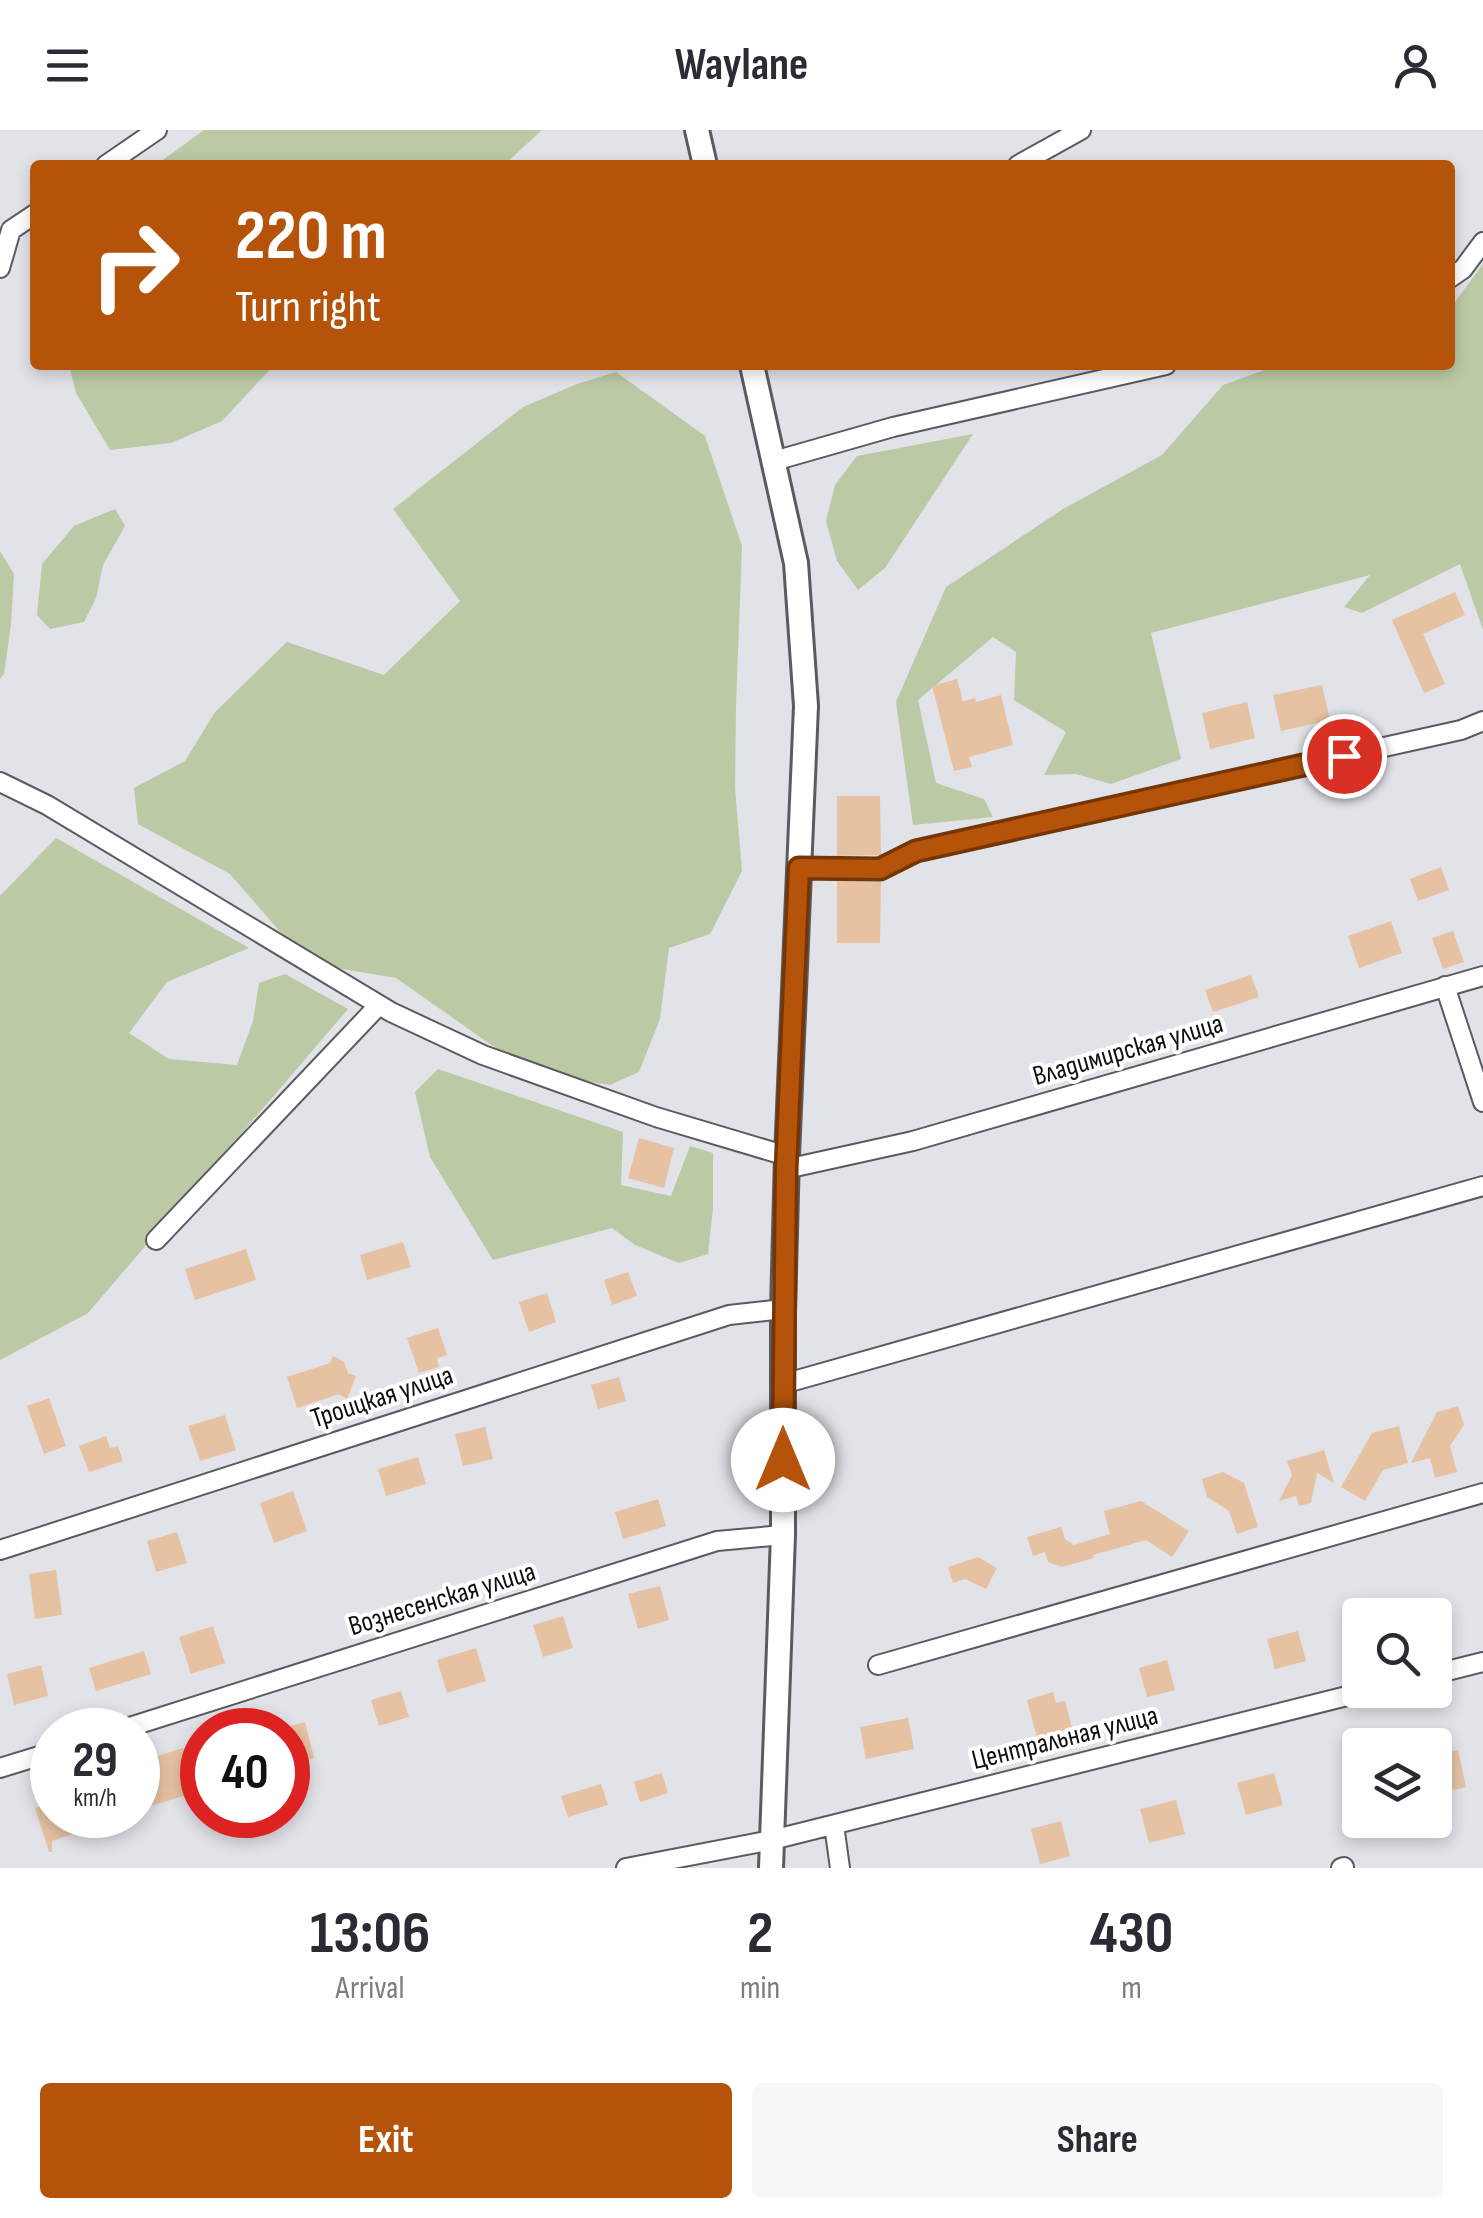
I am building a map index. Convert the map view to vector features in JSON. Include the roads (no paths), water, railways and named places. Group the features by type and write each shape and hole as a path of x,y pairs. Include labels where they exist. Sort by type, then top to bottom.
{"street":[{"path":"113,160 157,130"},
{"path":"697,130 704,160"},
{"path":"1027,160 1081,130"},
{"path":"0,268 11,230 30,217"},
{"path":"1455,275 1483,242"},
{"path":"753,370 796,562 806,706 786,1163 783,1535 772,1868"},
{"path":"774,461 893,427 1144,370"},
{"path":"799,868 880,869 916,851 1461,730 1483,720"},
{"path":"0,782 46,805 379,1004 483,1056 786,1163"},
{"name":"Владимирская улица","path":"786,1163 913,1141 1483,976"},
{"path":"1446,986 1483,1102"},
{"path":"156,1240 379,1004"},
{"path":"783,1384 1483,1186"},
{"name":"Троицкая улица","path":"0,1550 730,1315 783,1309"},
{"path":"878,1665 1483,1493"},
{"name":"Вознесенская улица","path":"160,1717 717,1541 783,1535"},
{"path":"1452,1670 1483,1662"},
{"name":"Центральная улица","path":"626,1868 772,1840 1342,1697"},
{"path":"0,1768 30,1759"},
{"path":"834,1825 840,1868"}]}
